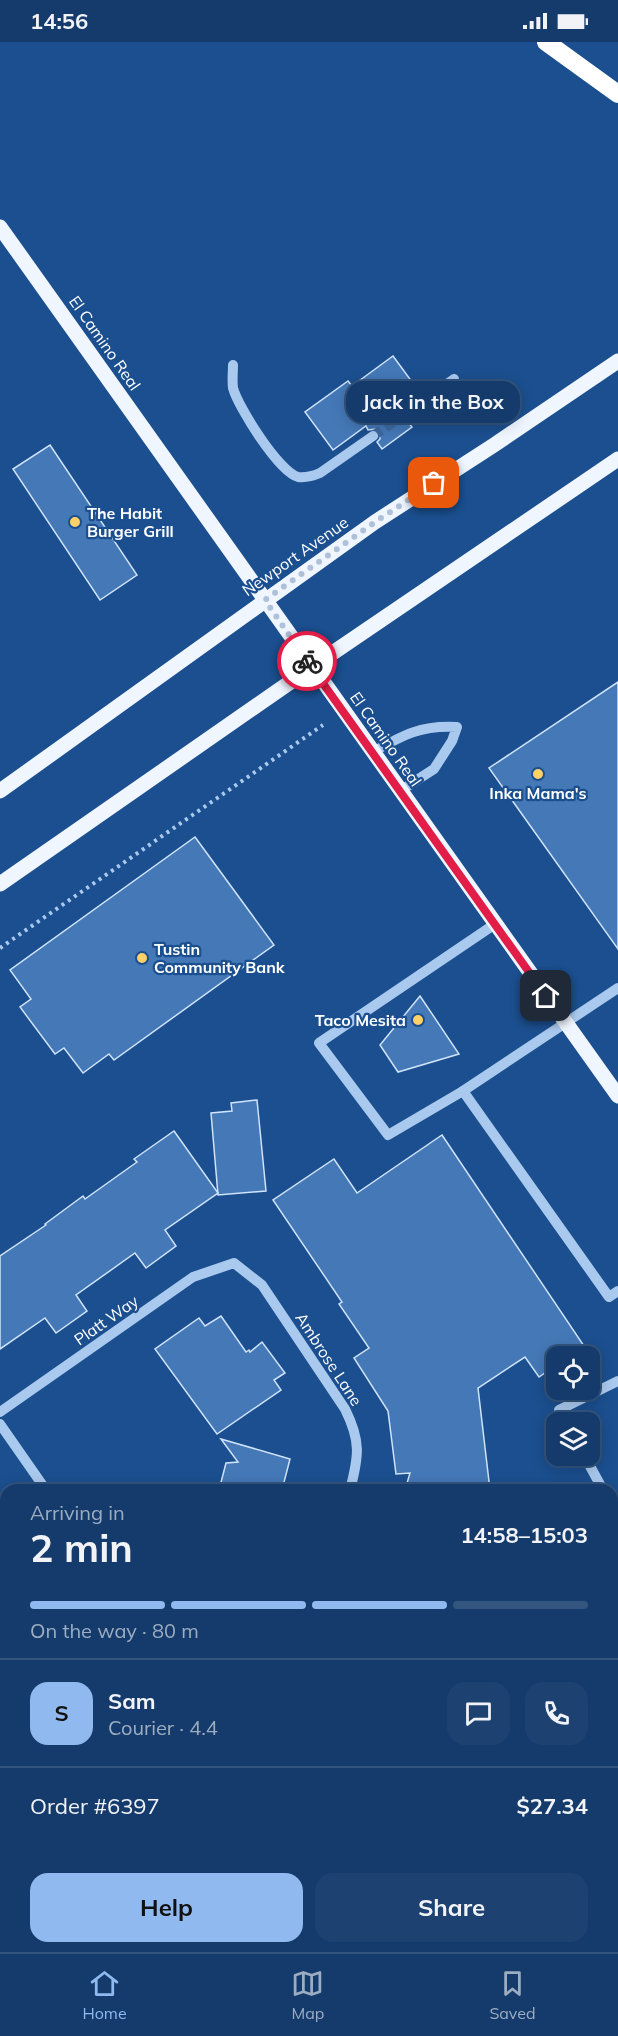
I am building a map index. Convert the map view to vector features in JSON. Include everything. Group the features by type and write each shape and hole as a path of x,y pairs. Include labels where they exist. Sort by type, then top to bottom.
{"highway":[{"path":"546,42 618,94"}],"main road":[{"name":"El Camino Real","path":"0,226 618,1096"},
{"name":"Newport Avenue","path":"0,791 375,522 618,362"},
{"path":"0,884 312,667 618,459"}],"street":[{"path":"233,365 232,379 237,399 275,459 286,472 298,477 311,477 373,436"},
{"path":"403,415 454,379"},
{"path":"373,752 407,733 439,726 457,727 452,741 434,770 400,791"},
{"path":"495,924 319,1042 388,1135 463,1091 618,988"},
{"path":"463,1091 609,1297 618,1291"},
{"name":"Platt Way","path":"0,1412 193,1277 234,1263"},
{"name":"Ambrose Lane","path":"234,1263 262,1285 332,1388 355,1428 358,1447 352,1484"},
{"path":"560,1412 559,1410 618,1381"},
{"path":"0,1424 42,1484"},
{"path":"590,1466 600,1484"}],"path":[{"path":"0,948 343,711"}],"building":[{"path":"393,356 418,390 396,405 399,409 396,415 397,420 407,421 412,427 382,449 377,442 380,439 379,432 376,429 368,430 366,426 333,450 305,412 348,381 352,386"},
{"name":"The Habit Burger Grill","path":"50,445 137,575 100,600 13,469"},
{"path":"618,682 618,949 489,768"},
{"name":"Tustin Community Bank","path":"195,837 274,945 114,1060 109,1054 83,1073 64,1048 55,1054 20,1007 31,999 10,970"},
{"name":"Taco Mesita","path":"420,996 459,1054 398,1072 380,1045"},
{"path":"257,1100 266,1191 218,1195 211,1113 232,1111 231,1103"},
{"path":"174,1131 218,1193 165,1230 176,1246 146,1268 135,1253 76,1295 87,1311 56,1333 45,1318 0,1349 0,1256 46,1225 83,1196 85,1199 137,1162 134,1159"},
{"path":"442,1135 584,1346 546,1346 546,1372 539,1377 525,1357 478,1388 489,1484 407,1484 410,1473 396,1474 388,1411 354,1358 369,1348 339,1304 342,1302 273,1200 334,1159 357,1193"},
{"path":"221,1316 246,1352 249,1350 250,1352 262,1342 285,1373 274,1380 281,1390 217,1434 155,1349 199,1318 205,1326"},
{"path":"221,1439 290,1459 284,1484 221,1484 226,1463 238,1462"}],"tunnel":[{"path":"373,436 403,415"}],"way so far":[{"path":"307,661 265,600 434,483"}],"place":[{"name":"Jack in the Box","path":"434,483"},
{"name":"The Habit Burger Grill","path":"75,522"},
{"name":"Inka Mama's","path":"538,774"},
{"name":"Tustin Community Bank","path":"142,958"},
{"name":"Taco Mesita","path":"418,1020"}],"route":[{"path":"307,661 546,996"}]}
